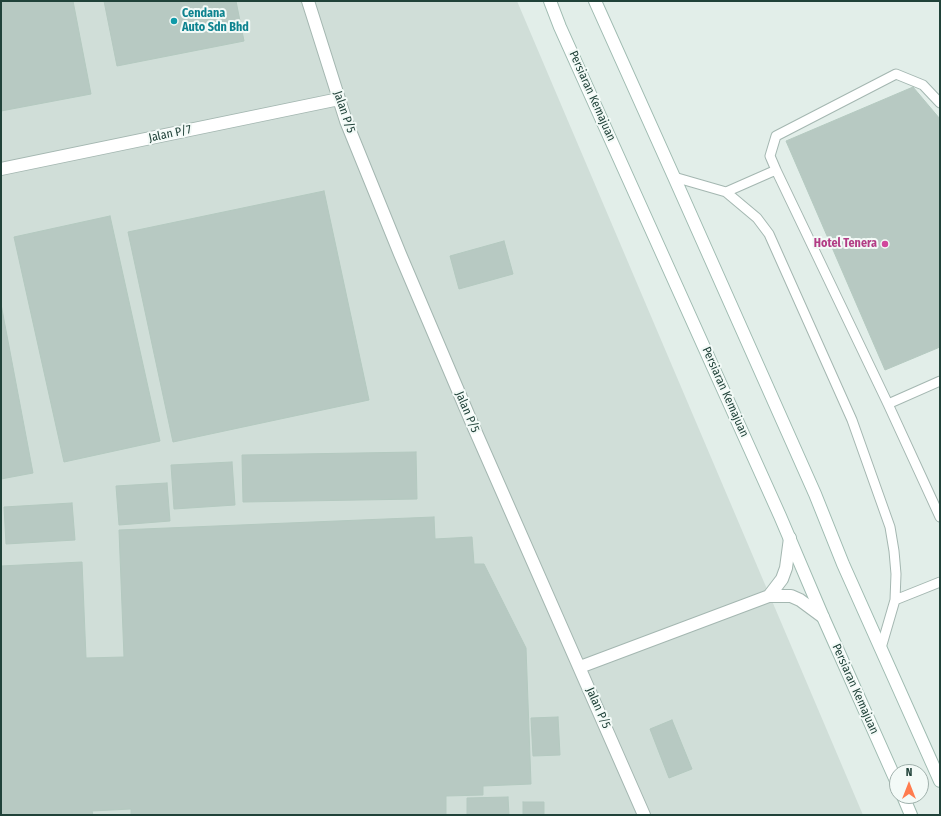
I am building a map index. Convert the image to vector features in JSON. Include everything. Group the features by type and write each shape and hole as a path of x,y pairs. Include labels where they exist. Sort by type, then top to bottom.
{"main road":[{"name":"Jalan P/5","path":"308,1 346,121 400,254 471,421 644,815"},
{"name":"Persiaran Kemajuan","path":"550,1 560,27 790,538 823,617 889,766"},
{"path":"594,1 815,494 843,564 940,781"},
{"name":"Jalan P/7","path":"1,168 339,99"},
{"path":"769,596 782,579 786,568 790,538"},
{"path":"580,667 769,596 791,596 800,600 823,617"},
{"path":"906,804 911,815"}],"lane":[{"path":"940,103 923,85 896,74 776,136 770,156 940,517"},
{"path":"726,192 776,170"},
{"path":"674,177 726,192 757,218 769,234 852,420 890,527 894,551 896,574 895,600 881,648"},
{"path":"888,404 940,381"},
{"path":"895,600 940,582"}],"shaded area":[{"path":"1,1 517,1 863,815 1,815"}],"building":[{"path":"1,1 73,1 91,94 1,111"},
{"name":"Cendana Auto Sdn Bhd","path":"104,1 236,1 244,41 117,66"},
{"name":"Hotel Tenera","path":"913,87 940,119 940,347 885,370 786,141"},
{"path":"324,191 369,400 173,442 128,232"},
{"path":"110,216 160,441 64,462 14,237"},
{"path":"504,241 513,274 459,289 450,256"},
{"path":"1,304 33,473 1,479"},
{"path":"416,452 417,499 243,502 242,455"},
{"path":"232,462 235,505 174,509 171,465"},
{"path":"167,483 170,521 119,525 116,486"},
{"path":"72,503 75,540 6,544 4,507"},
{"path":"434,517 435,539 472,537 474,564 484,564 526,648 531,784 483,786 483,795 446,796 446,815 131,815 131,809 92,811 93,815 1,815 1,566 82,562 86,658 124,657 119,530"},
{"path":"558,717 560,755 533,756 531,718"},
{"path":"672,720 692,769 669,778 650,729"},
{"path":"508,797 509,815 467,815 467,798"},
{"path":"523,802 544,802 544,815 523,815"}],"place":[{"name":"Cendana Auto Sdn Bhd","path":"174,21"},
{"name":"Hotel Tenera","path":"885,244"}]}
